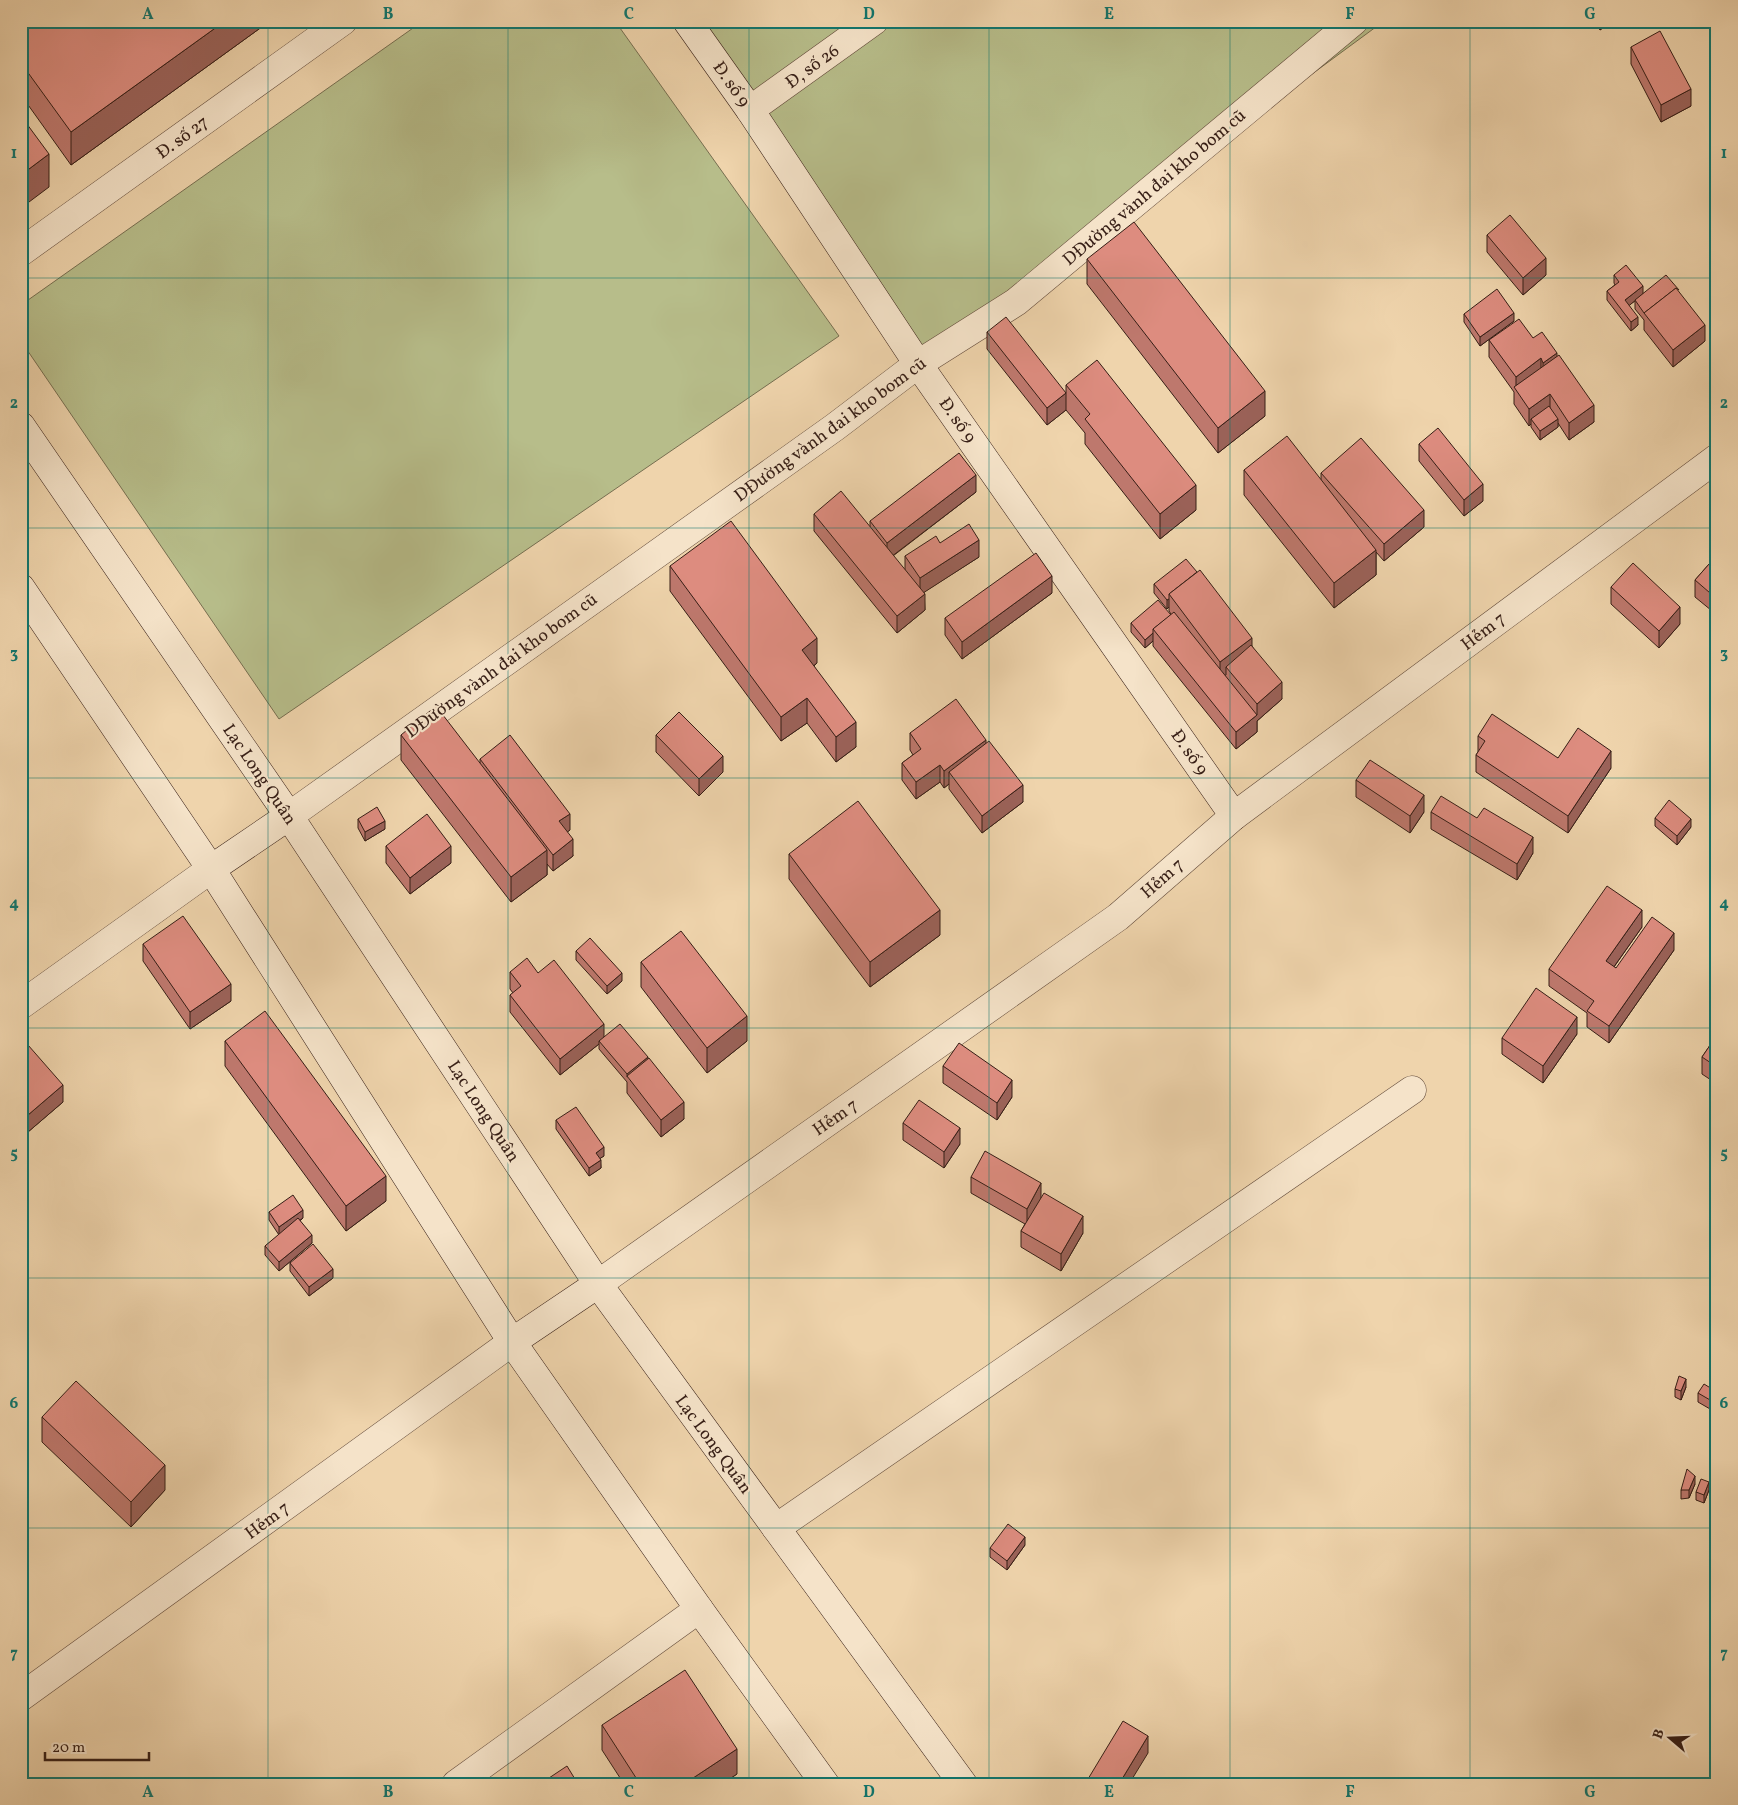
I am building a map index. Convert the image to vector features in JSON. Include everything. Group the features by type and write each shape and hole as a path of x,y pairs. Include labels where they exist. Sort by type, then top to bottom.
{"street":[{"name":"Đ. số 27","path":"21,252 343,21"},
{"name":"Đ. số 9","path":"687,21 750,110 918,364 1234,816"},
{"name":"Đ, số 26","path":"750,110 874,21"},
{"name":"DĐường vành đai kho bom cũ","path":"21,1005 211,869 290,816 827,433 918,364 1016,302 1354,21"},
{"name":"Lạc Long Quân","path":"21,426 290,816 598,1284 963,1784"},
{"name":"Hẻm 7","path":"21,1697 512,1342 598,1284 1118,917 1234,816 1717,458"},
{"path":"21,588 211,869 512,1342 824,1784"},
{"path":"776,1528 1412,1090"},
{"path":"456,1784 699,1609"}],"green space":[{"path":"423,21 615,21 839,336 279,719 21,341 21,305"},
{"path":"687,21 1384,21 918,364"}],"building":[{"path":"25,21 225,21 71,132 21,63 21,24"},
{"path":"1660,31 1691,89 1661,105 1631,47"},
{"path":"21,116 49,154 21,175"},
{"path":"1510,215 1546,258 1523,278 1487,235"},
{"path":"1134,222 1265,391 1218,428 1087,259"},
{"path":"1626,265 1643,286 1625,300 1638,317 1631,322 1607,291 1619,282 1614,275"},
{"path":"1666,275 1679,290 1676,288 1644,313 1635,300"},
{"path":"1676,288 1705,325 1673,350 1644,313"},
{"path":"1497,289 1514,313 1480,337 1464,314"},
{"path":"1006,317 1066,393 1047,408 987,332"},
{"path":"1519,319 1533,338 1542,332 1557,353 1543,363 1541,358 1516,377 1489,340"},
{"path":"1559,355 1594,405 1569,423 1550,394 1529,409 1514,387"},
{"path":"1097,360 1196,485 1160,514 1085,419 1090,414 1066,385"},
{"path":"1549,406 1558,419 1540,431 1531,419"},
{"path":"1438,428 1483,484 1464,500 1419,444"},
{"path":"1287,436 1376,550 1334,583 1244,470"},
{"path":"1361,438 1424,510 1384,544 1321,473"},
{"path":"959,453 976,475 887,543 870,521"},
{"path":"841,491 925,594 897,616 814,514"},
{"path":"731,521 817,638 802,650 856,722 836,737 807,698 781,717 670,566"},
{"path":"969,524 979,540 920,578 905,556 936,536 940,543"},
{"path":"1036,553 1052,576 962,642 945,618"},
{"path":"1717,555 1717,599 1695,580"},
{"path":"1186,559 1197,572 1169,594 1169,599 1167,600 1154,584"},
{"path":"1633,563 1680,607 1659,631 1611,587"},
{"path":"1200,570 1252,638 1220,662 1169,594"},
{"path":"1158,600 1171,615 1153,629 1153,633 1145,640 1131,623"},
{"path":"1174,612 1257,715 1236,732 1153,629"},
{"path":"1251,645 1282,682 1257,704 1226,667"},
{"path":"956,699 986,740 944,771 940,765 916,782 902,763 921,749 910,733"},
{"path":"436,706 547,850 511,877 401,735"},
{"path":"679,712 723,756 699,779 656,735"},
{"path":"1492,714 1558,758 1578,728 1611,751 1568,816 1476,755 1485,741 1478,736"},
{"path":"510,735 570,814 559,821 573,839 553,855 480,759"},
{"path":"989,741 1023,785 982,816 949,772"},
{"path":"1370,760 1424,795 1410,816 1356,780"},
{"path":"1441,796 1477,818 1484,808 1533,837 1517,864 1431,812"},
{"path":"1669,800 1691,819 1677,836 1655,818"},
{"path":"858,801 940,910 870,962 789,854"},
{"path":"377,807 385,821 365,832 358,819"},
{"path":"427,814 451,846 410,878 386,846"},
{"path":"1607,886 1642,910 1606,961 1616,968 1652,917 1674,933 1609,1026 1587,1011 1594,1001 1549,969"},
{"path":"183,916 231,984 190,1012 143,944"},
{"path":"681,931 747,1016 707,1048 641,962"},
{"path":"590,938 622,973 607,986 576,951"},
{"path":"527,958 538,973 554,960 604,1024 560,1059 510,995 521,986 510,972"},
{"path":"1536,988 1577,1017 1543,1066 1502,1038"},
{"path":"265,1011 386,1176 346,1206 225,1041"},
{"path":"620,1024 648,1057 627,1074 599,1041"},
{"path":"1717,1035 1717,1067 1702,1057"},
{"path":"959,1043 1012,1080 997,1103 943,1066"},
{"path":"28,1045 63,1085 28,1115 21,1107 21,1051"},
{"path":"649,1058 684,1102 661,1120 627,1076"},
{"path":"919,1100 960,1128 944,1152 903,1123"},
{"path":"576,1107 604,1147 596,1153 601,1160 589,1168 556,1120"},
{"path":"985,1151 1041,1183 1027,1209 971,1177"},
{"path":"1044,1193 1083,1216 1061,1254 1021,1231"},
{"path":"293,1195 303,1210 279,1227 269,1212"},
{"path":"298,1218 312,1235 279,1262 265,1246"},
{"path":"313,1244 333,1269 309,1287 290,1263"},
{"path":"1679,1376 1686,1379 1681,1391 1675,1389"},
{"path":"76,1381 165,1465 131,1502 42,1417"},
{"path":"1704,1384 1717,1392 1717,1404 1698,1393"},
{"path":"1687,1469 1695,1476 1689,1490 1681,1490"},
{"path":"1701,1479 1709,1482 1704,1495 1696,1492"},
{"path":"1008,1524 1025,1537 1007,1561 990,1548"},
{"path":"685,1670 737,1749 684,1784 640,1784 602,1725"},
{"path":"1123,1721 1148,1736 1119,1784 1085,1784"},
{"path":"567,1766 578,1784 540,1784"}]}
